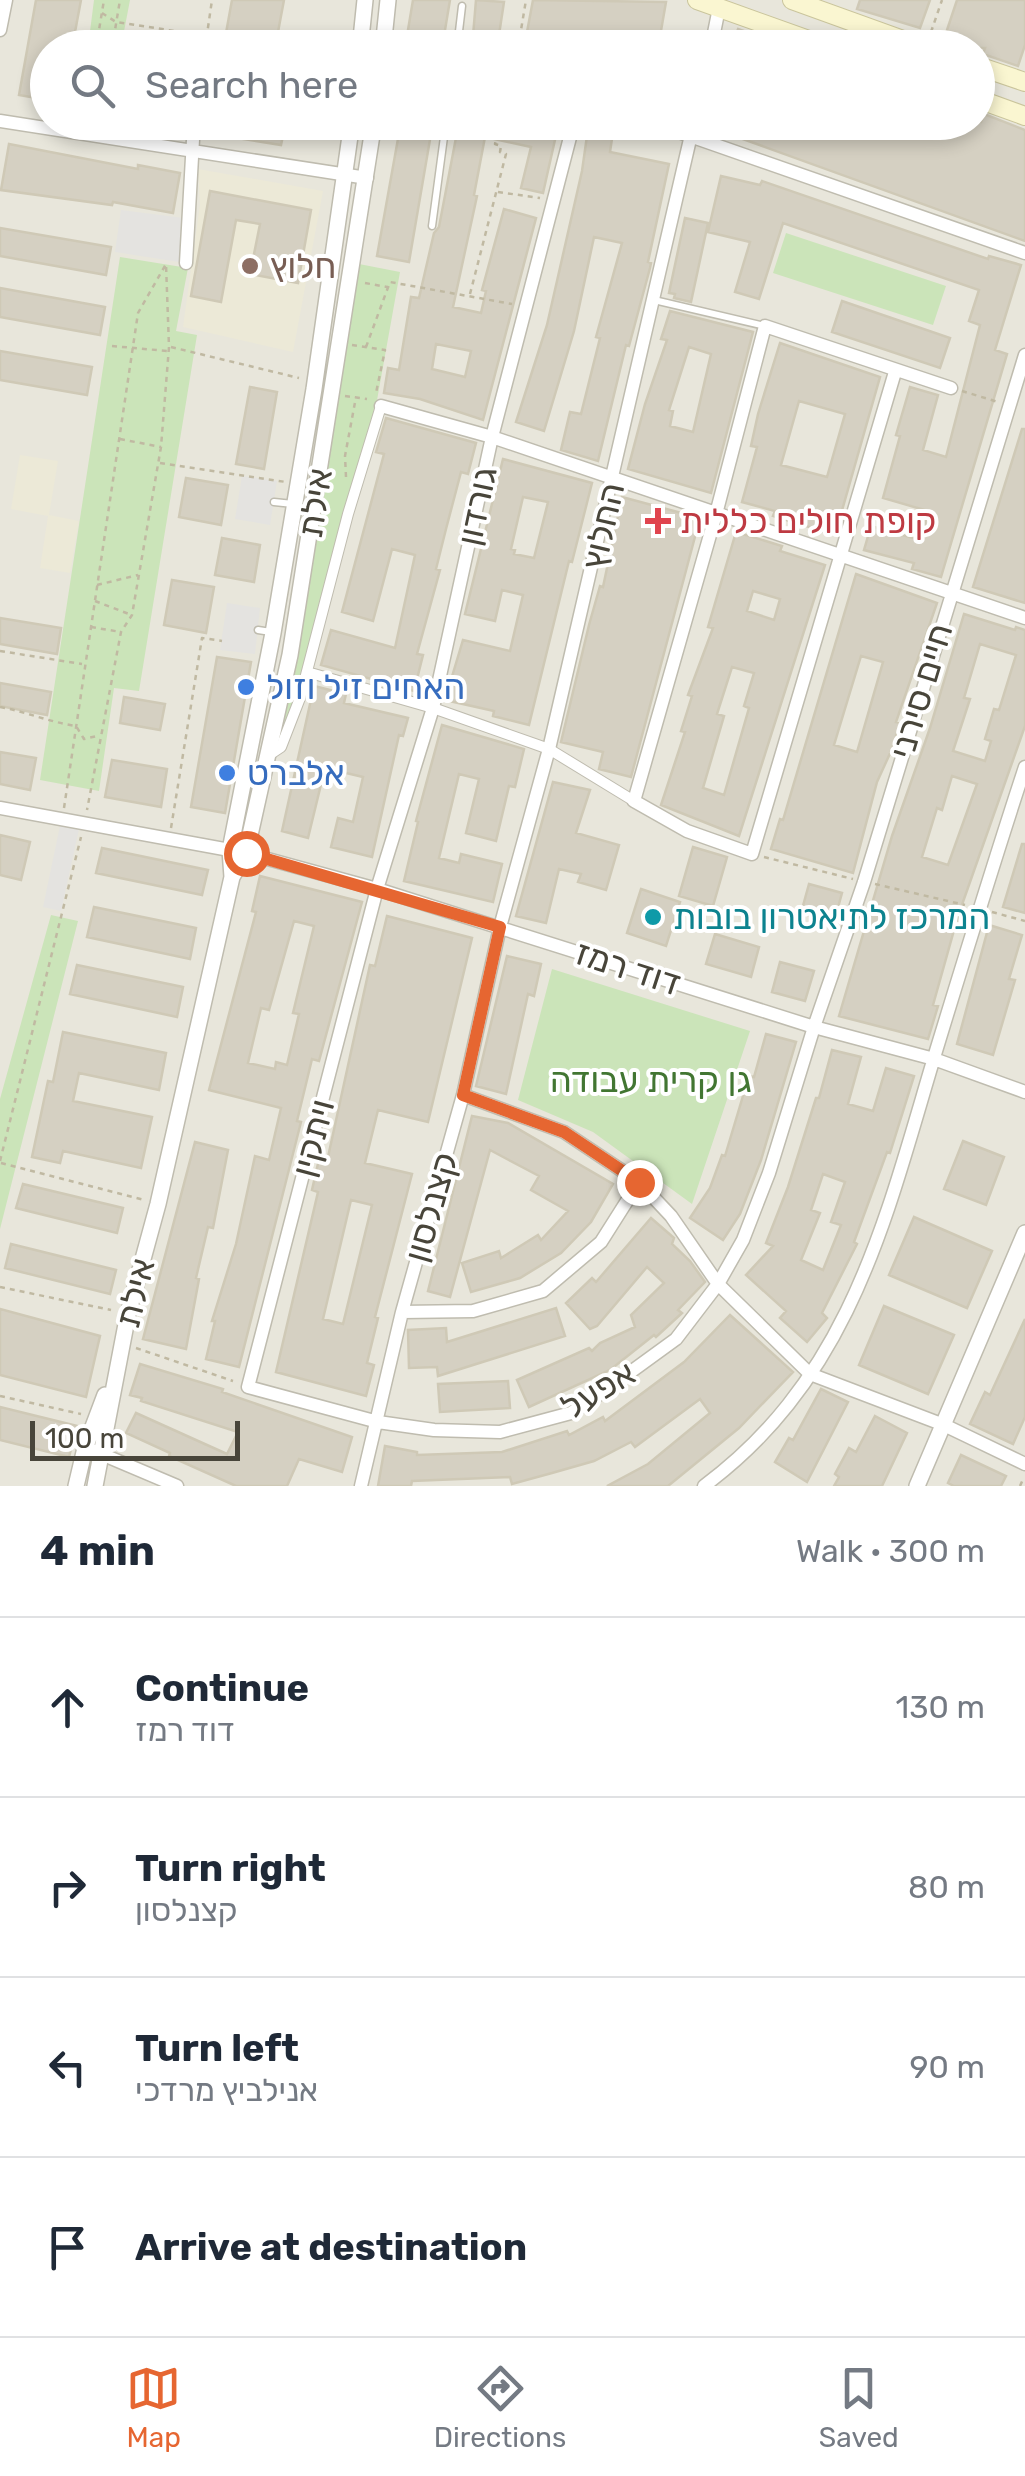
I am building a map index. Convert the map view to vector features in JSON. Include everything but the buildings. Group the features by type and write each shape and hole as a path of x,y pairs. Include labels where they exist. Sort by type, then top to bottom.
{"main road":[{"path":"697,0 782,30"},
{"path":"815,4 897,30"},
{"path":"995,72 1025,82"},
{"path":"995,105 1025,116"}],"street":[{"path":"0,30 6,0"},
{"path":"362,30 365,0"},
{"path":"385,30 388,0"},
{"path":"715,30 720,8"},
{"path":"0,121 30,126"},
{"path":"120,140 367,178"},
{"path":"186,263 191,219 192,140"},
{"name":"אילת","path":"238,852 265,631 298,484 349,140"},
{"name":"אילת","path":"94,1486 128,1314 158,1204 238,852 290,654 372,140"},
{"name":"גורדון","path":"378,889 433,708 492,437 570,140"},
{"name":"החלוץ","path":"500,927 549,749 690,140"},
{"path":"725,140 1025,253"},
{"path":"634,801 716,514 764,326 951,388"},
{"name":"חיים סירני","path":"814,1026 864,882 1025,355"},
{"path":"307,672 433,708 549,749 687,831 752,854 895,372"},
{"path":"265,758 281,748 307,672 381,406 492,437 1025,618"},
{"path":"704,1486 776,1424 833,1340 863,1281 1025,766"},
{"name":"דוד רמז","path":"0,808 238,852 378,889 814,1026 934,1058 1025,1092"},
{"name":"ויתקין","path":"248,1387 378,889"},
{"name":"קצנלסון","path":"361,1486 402,1312 463,1095 500,927"},
{"name":"אפעל","path":"248,1387 378,1422 434,1430 500,1432 571,1413 676,1339 718,1284 743,1240 769,1173 814,1026"},
{"path":"463,1095 564,1132 639,1182 671,1216 718,1284 810,1374 944,1425 1025,1464"},
{"path":"402,1312 473,1311 543,1291 600,1242 639,1182"},
{"path":"917,1486 1025,1234"},
{"name":"אילת","path":"76,1486 85,1448 121,1351"},
{"path":"85,1448 178,1486"}],"lane":[{"path":"459,30 462,6"},
{"path":"432,226 444,140"},
{"path":"654,300 764,326"},
{"path":"274,502 294,504"}],"path":[{"path":"99,30 104,0"},
{"path":"115,30 120,0"},
{"path":"208,30 212,0"},
{"path":"521,30 526,0"},
{"path":"932,30 942,0"},
{"path":"102,13 116,22 168,30"},
{"path":"469,296 506,154 500,152 502,146 496,144 497,140"},
{"path":"496,192 555,200"},
{"path":"72,823 76,726 138,313 166,264 169,349 161,447 132,615 121,632 100,732 72,823 0,1161 158,1204"},
{"path":"350,280 388,287"},
{"path":"333,394 374,400 384,350 366,347 390,282 527,307"},
{"path":"112,346 169,349 315,382"},
{"path":"951,388 1009,406"},
{"path":"346,475 345,456 356,397"},
{"path":"119,439 161,447"},
{"path":"158,463 298,484"},
{"path":"96,586 139,574"},
{"path":"93,600 132,615"},
{"path":"89,627 121,632"},
{"path":"170,839 202,638 222,641"},
{"path":"0,650 84,665"},
{"path":"0,707 76,726"},
{"path":"76,726 79,736 90,740 100,732"},
{"path":"752,854 1025,921"},
{"path":"0,1287 128,1314"},
{"path":"121,1351 248,1387"},
{"path":"0,1396 96,1418"},
{"path":"1020,1486 1025,1476"}],"shaded area":[{"path":"0,0 1025,0 1025,1486 0,1486"},
{"name":"חלוץ","path":"198,169 323,191 293,352 183,327 200,205"},
{"path":"121,210 191,219 186,263 115,252"},
{"path":"20,455 58,461 49,515 79,521 70,573 40,568 48,516 11,509"},
{"path":"242,476 277,481 270,525 235,519"},
{"path":"227,603 260,608 255,654 220,650"},
{"path":"60,826 79,829 61,911 43,907"}],"green space":[{"path":"94,0 130,0 124,30 90,30"},
{"path":"786,233 946,286 933,325 773,273"},
{"path":"120,257 188,268 176,331 197,335 139,691 114,688 99,791 40,780"},
{"path":"359,264 400,272 372,428 297,697 280,744 271,743"},
{"path":"51,915 78,921 0,1229 0,1099"},
{"name":"גן קרית עבודה","path":"552,969 750,1031 692,1204 593,1132 518,1100"}],"place":[{"name":"חלוץ","path":"250,266"},
{"name":"קופת חולים כללית","path":"658,521"},
{"name":"האחים זיל וזול","path":"246,687"},
{"name":"אלברט","path":"227,773"},
{"name":"המרכז לתיאטרון בובות","path":"653,917"}],"route":[{"path":"246,853 500,927 463,1095 564,1132 639,1182"}]}
